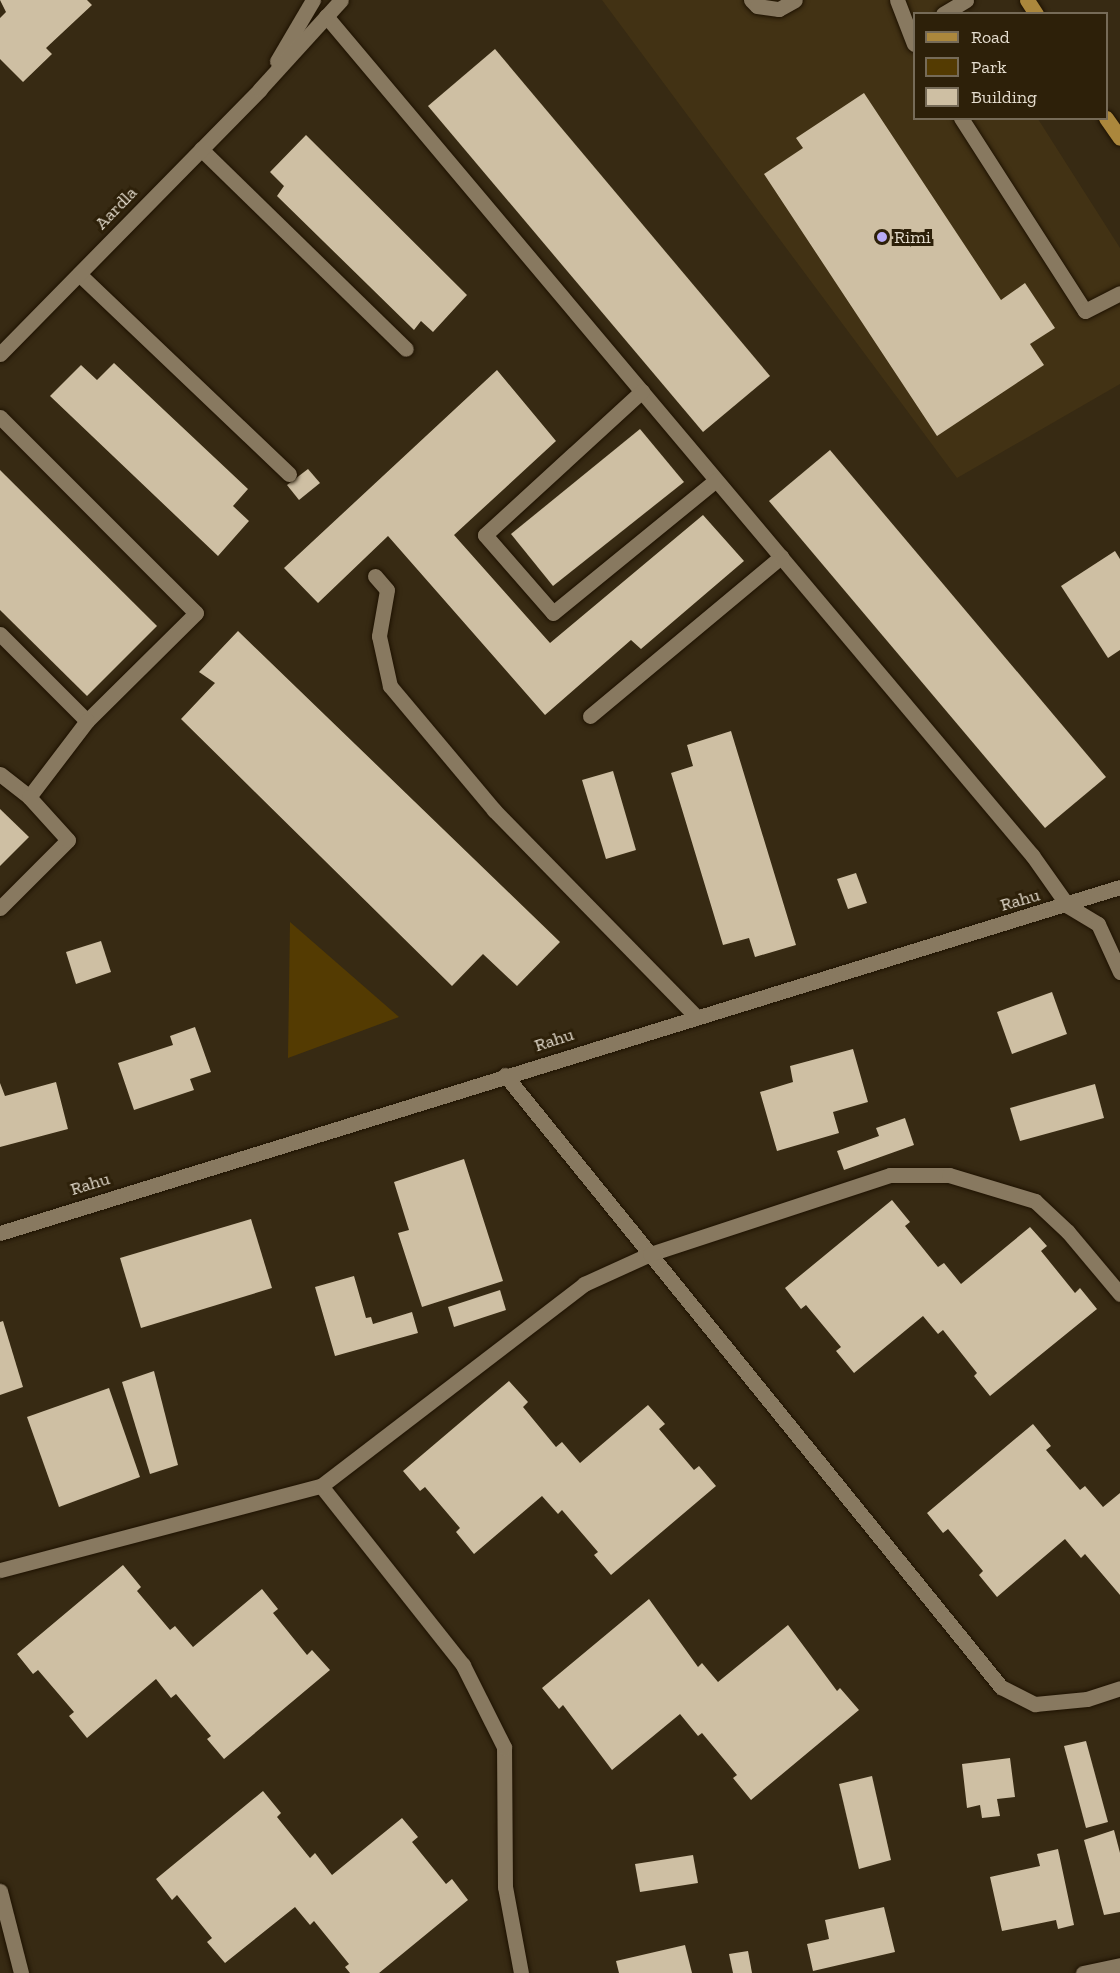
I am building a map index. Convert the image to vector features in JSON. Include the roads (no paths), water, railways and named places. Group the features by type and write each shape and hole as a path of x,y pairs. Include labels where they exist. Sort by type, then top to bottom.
{"main road":[{"path":"1108,120 1120,138"}],"street":[{"name":"Aardla","path":"260,89 314,0"},
{"name":"Aardla","path":"0,354 260,89 342,0"},
{"path":"751,0 757,6 779,9 795,0"},
{"path":"897,0 912,36"},
{"path":"946,12 966,0"},
{"path":"326,16 1032,855 1068,906 1098,924 1120,972"},
{"path":"962,120 1085,311 1120,293"},
{"path":"201,149 406,349"},
{"path":"79,274 289,474"},
{"path":"642,391 485,535 553,613 716,480"},
{"path":"0,417 196,613 87,721 29,796"},
{"path":"590,716 781,557"},
{"path":"375,576 387,590 379,636 390,686 494,810 695,1015"},
{"path":"0,634 87,721"},
{"path":"0,774 29,796 68,840 0,908"},
{"name":"Rahu","path":"0,1233 695,1015 1068,906 1120,887"},
{"path":"505,1075 1002,1688 1035,1704 1087,1699 1120,1688"},
{"path":"0,1570 321,1486 584,1284 650,1254 890,1175 949,1175 1035,1201 1068,1232 1120,1294"},
{"path":"321,1486 463,1665 504,1747 505,1887 520,1973"},
{"path":"0,1891 21,1973"},
{"path":"1083,1973 1120,1965"}],"place":[{"name":"Rimi","path":"882,237"}]}
